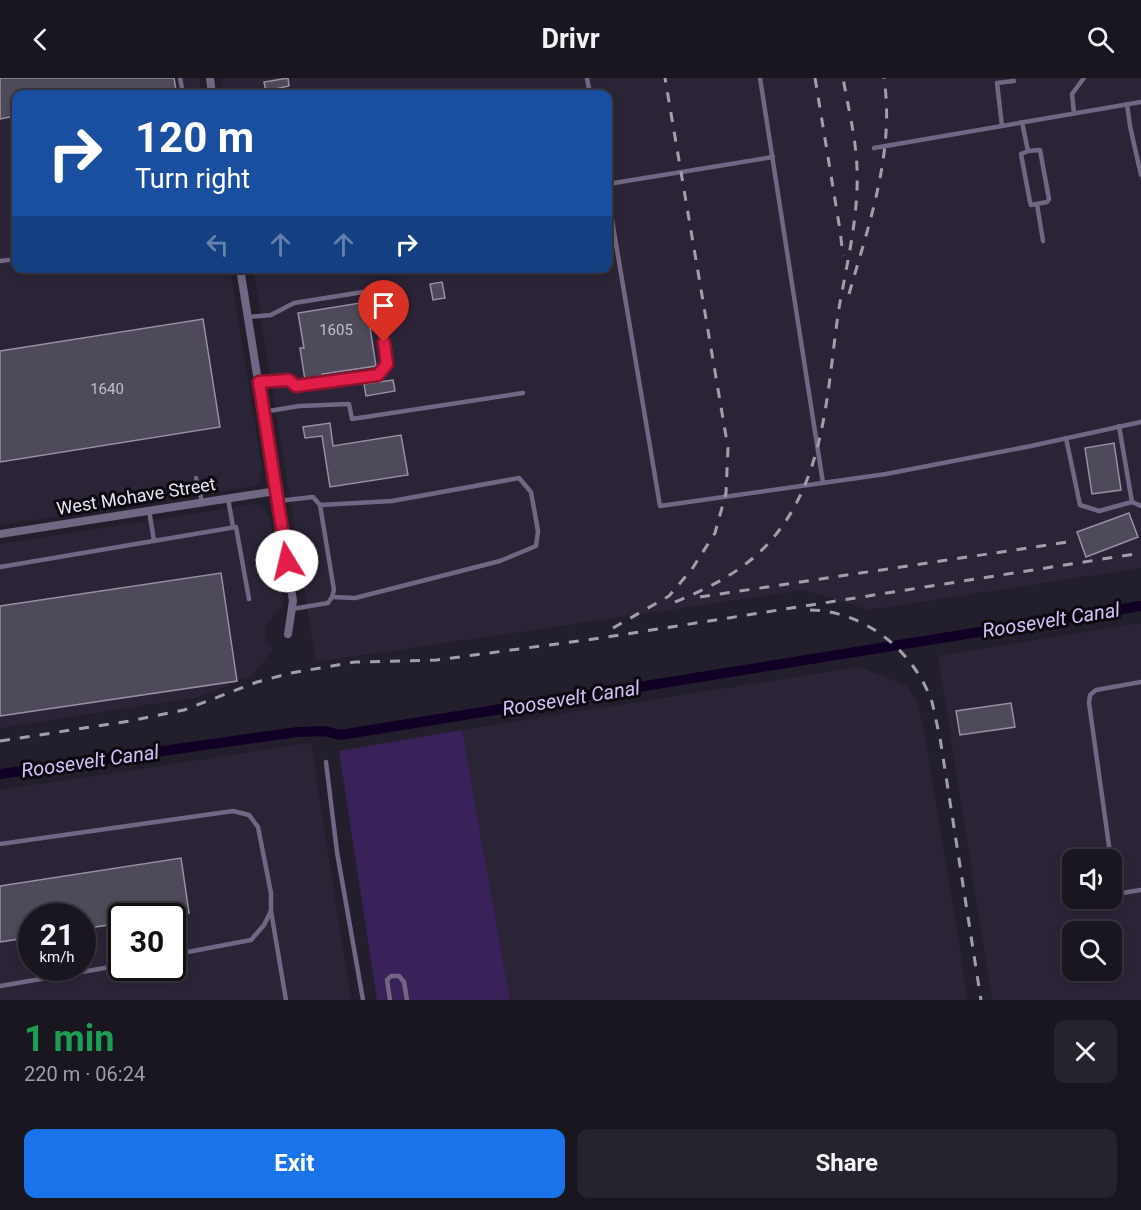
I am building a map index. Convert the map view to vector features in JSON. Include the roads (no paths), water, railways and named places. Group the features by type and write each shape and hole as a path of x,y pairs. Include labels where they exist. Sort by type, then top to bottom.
{"street":[{"path":"241,273 293,601 288,634"},
{"name":"West Mohave Street","path":"0,534 228,498 277,496"}],"lane":[{"path":"760,78 823,483"},
{"path":"1074,113 1072,94 1084,78"},
{"path":"1002,126 997,83 1014,81"},
{"path":"874,148 1141,102"},
{"path":"1127,104 1141,175"},
{"path":"1022,123 1028,151"},
{"path":"1040,150 1049,201 1036,204 1030,202 1021,154 1028,151 1040,150"},
{"path":"612,183 773,157"},
{"path":"1036,204 1043,242"},
{"path":"612,220 660,506 886,474 1141,422"},
{"path":"248,317 271,315 294,303 363,292 376,298 387,364 378,375 296,386 289,380 259,382"},
{"path":"264,412 299,406 349,404 352,419 523,393"},
{"path":"1119,426 1132,502"},
{"path":"1066,438 1080,505 1099,511 1132,502 1141,506"},
{"path":"196,478 202,502"},
{"path":"320,505 392,501 519,478 531,492 538,531 536,546 500,561 355,598 332,597"},
{"path":"277,496 313,497 320,505 334,590 328,603 292,609"},
{"path":"228,498 233,527 236,527 249,599"},
{"path":"149,510 154,541"},
{"path":"0,567 233,527"},
{"path":"1109,849 1089,703 1090,695 1096,690 1141,682"},
{"path":"326,762 337,852 363,1000"},
{"path":"0,844 233,811 249,815 258,827 271,893 271,911 286,1000"},
{"path":"1122,894 1141,891"},
{"path":"186,952 251,940 264,926 271,911"},
{"path":"0,986 108,967"},
{"path":"390,1000 387,980 392,976 399,976 404,982 407,1000"}],"waterway":[{"name":"Roosevelt Canal","path":"0,774 297,732 324,731 340,735 1141,606"}],"railway":[{"path":"613,628 669,596 692,569 715,533 726,493 728,448 665,78"},
{"path":"815,78 843,256"},
{"path":"675,602 728,576 763,549 791,513 814,458 827,399 856,203 856,157 843,78"},
{"path":"849,294 872,214 883,160 886,133 884,78"},
{"path":"700,597 1068,542"},
{"path":"0,741 130,721 184,710 257,682 291,673 355,662 437,660 601,638 1141,553"},
{"path":"810,610 830,612 868,626 900,651 924,683 932,702 940,738 981,1000"}]}
